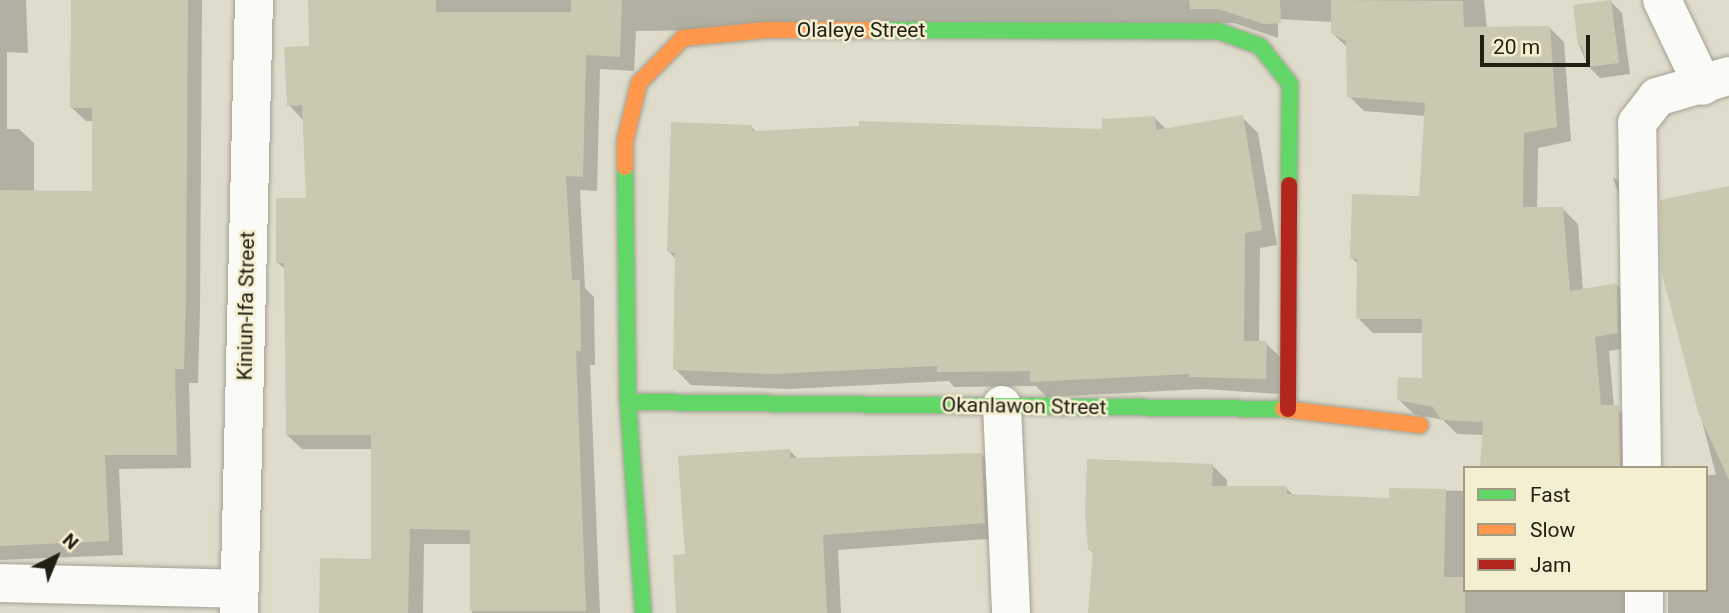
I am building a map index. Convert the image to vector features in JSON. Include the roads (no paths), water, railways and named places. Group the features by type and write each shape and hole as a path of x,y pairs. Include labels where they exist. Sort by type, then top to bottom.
{"street":[{"name":"Kiniun-Ifa Street","path":"239,601 254,0"},
{"path":"1642,466 1637,124 1657,97 1716,81 1662,0"},
{"name":"Olaleye Street","path":"643,613 628,402 625,141 639,83 683,38 766,30 1218,30 1259,46 1290,83 1288,409"},
{"name":"Okanlawon Street","path":"628,402 1288,409 1420,425"},
{"path":"1002,405 1011,613"},
{"path":"0,583 239,601"},
{"path":"1644,592 1644,613"}]}
